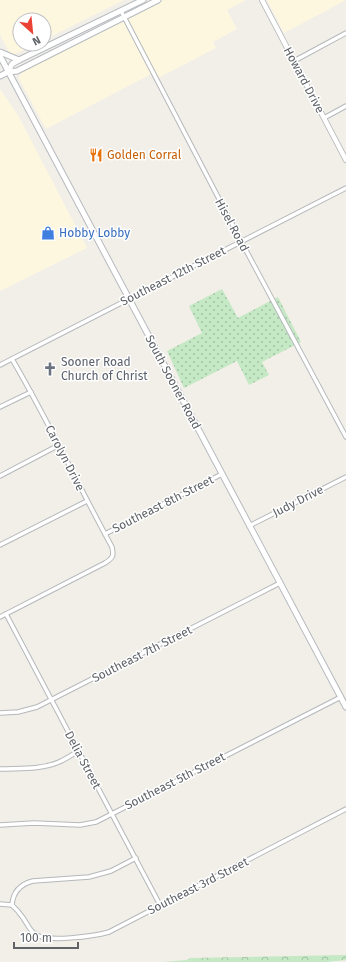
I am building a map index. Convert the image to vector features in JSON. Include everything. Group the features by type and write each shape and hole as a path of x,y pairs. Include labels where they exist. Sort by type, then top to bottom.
{"main road":[{"path":"8,72 12,64 19,60 143,0"},
{"path":"0,76 8,72 17,71 158,0"},
{"path":"88,27 92,33"},
{"path":"0,52 19,60"},
{"name":"South Sooner Road","path":"0,56 346,707"}],"street":[{"name":"Howard Drive","path":"262,0 346,160"},
{"name":"Hisel Road","path":"121,11 241,241 346,437"},
{"path":"294,61 346,33"},
{"path":"324,118 346,106"},
{"name":"Southeast 12th Street","path":"0,365 346,188"},
{"name":"Carolyn Drive","path":"6,614 112,559 114,554 112,547 59,445 12,359"},
{"path":"0,407 31,392"},
{"path":"0,476 59,445"},
{"name":"Southeast 8th Street","path":"105,534 222,474"},
{"name":"Judy Drive","path":"250,526 346,477"},
{"path":"0,545 87,500"},
{"name":"Southeast 7th Street","path":"0,713 28,710 52,700 280,583"},
{"path":"0,617 6,614"},
{"name":"Delia Street","path":"6,614 160,905"},
{"name":"Southeast 5th Street","path":"0,825 34,823 80,825 96,822 340,697"},
{"path":"0,769 29,768 50,765 60,762 78,751"},
{"name":"Southeast 3rd Street","path":"12,905 21,914 34,934 48,938 96,935 109,932 346,809"},
{"path":"0,904 12,905 16,892 27,882 89,877 111,871 136,858"}],"shaded area":[{"path":"0,0 124,0 52,36 52,12 12,12 12,52 19,52 11,56 0,35"},
{"path":"163,0 246,0 227,10 237,29 213,42 216,48 158,78 155,72 46,129 20,81 20,73"},
{"path":"267,0 346,0 284,33"},
{"path":"0,89 18,115 87,248 0,291"}],"green space":[{"path":"222,289 238,318 278,297 301,342 262,362 269,375 249,385 237,361 184,388 167,351 202,333 189,306"},
{"path":"346,955 346,960 327,962 163,962 187,960 190,958"}],"place":[{"name":"Golden Corral","path":"96,155"},
{"name":"Hobby Lobby","path":"48,233"},
{"name":"Sooner Road Church of Christ","path":"50,369"}]}
